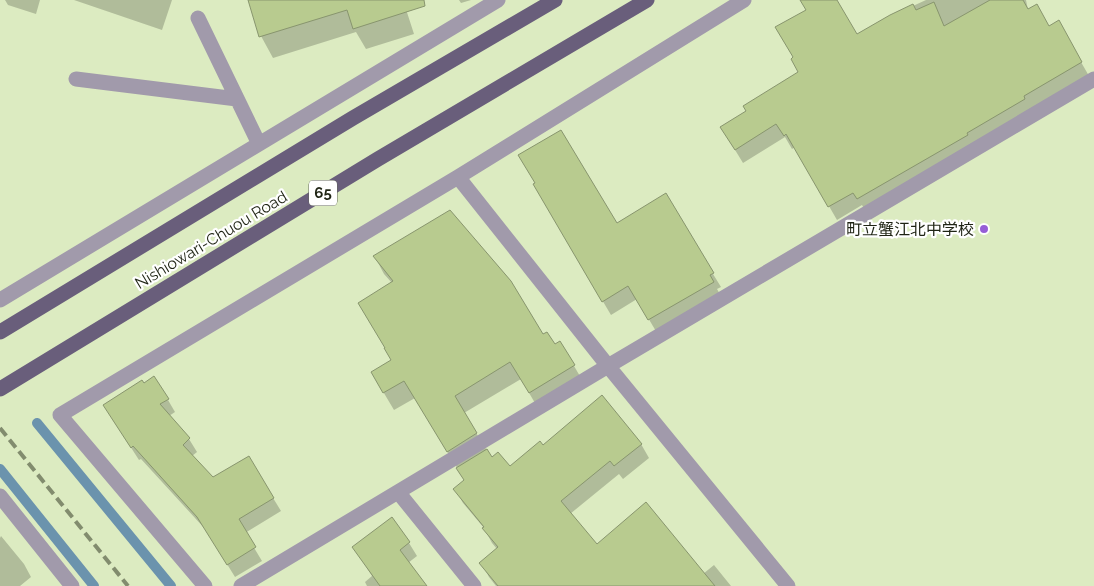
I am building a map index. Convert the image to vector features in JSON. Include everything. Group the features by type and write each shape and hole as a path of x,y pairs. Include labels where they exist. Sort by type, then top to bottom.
{"main road":[{"name":"Nishiowari-Chuou Road","path":"0,332 353,118 555,0"},
{"name":"Nishiowari-Chuou Road","path":"0,388 370,164 647,0"}],"street":[{"path":"0,300 498,0"},
{"path":"205,586 60,414 458,177 744,0"},
{"path":"198,18 260,144"},
{"path":"76,79 237,99"},
{"path":"241,586 608,366 1094,79"},
{"path":"458,177 608,366 788,586"},
{"path":"398,492 474,586"},
{"path":"0,496 72,586"}],"building":[{"path":"248,0 424,0 425,6 353,29 347,10 259,37"},
{"path":"800,0 837,0 857,34 913,4 916,10 934,2 944,26 990,0 1023,0 1028,9 1037,4 1049,26 1059,20 1082,62 1024,96 1025,99 967,133 968,135 857,199 853,193 828,207 786,134 784,136 776,124 735,150 720,127 746,111 743,106 798,72 791,59 793,57 775,27 806,10"},
{"path":"561,130 617,223 666,193 714,273 710,275 714,282 648,320 628,286 602,302 518,155"},
{"path":"450,210 511,281 543,334 547,332 555,344 560,341 575,365 529,393 510,362 455,396 477,433 447,452 404,381 383,393 371,372 391,360 358,303 393,281 373,256"},
{"path":"154,376 169,399 160,404 190,438 183,445 213,477 249,456 274,498 239,519 256,547 227,565 197,517 133,446 131,448 103,405 142,380 144,383"},
{"path":"602,395 642,444 614,466 610,461 561,501 597,544 646,502 715,586 498,586 479,563 498,547 453,489 464,480 456,468 487,449 492,457 498,452 510,466 540,441 543,445"},
{"path":"392,517 410,542 400,550 427,586 380,586 352,547"}],"waterway":[{"path":"37,423 171,586"},
{"path":"0,469 94,586"}],"railway":[{"path":"0,428 128,586"}],"place":[{"name":"町立蟹江北中学校","path":"984,229"}]}
